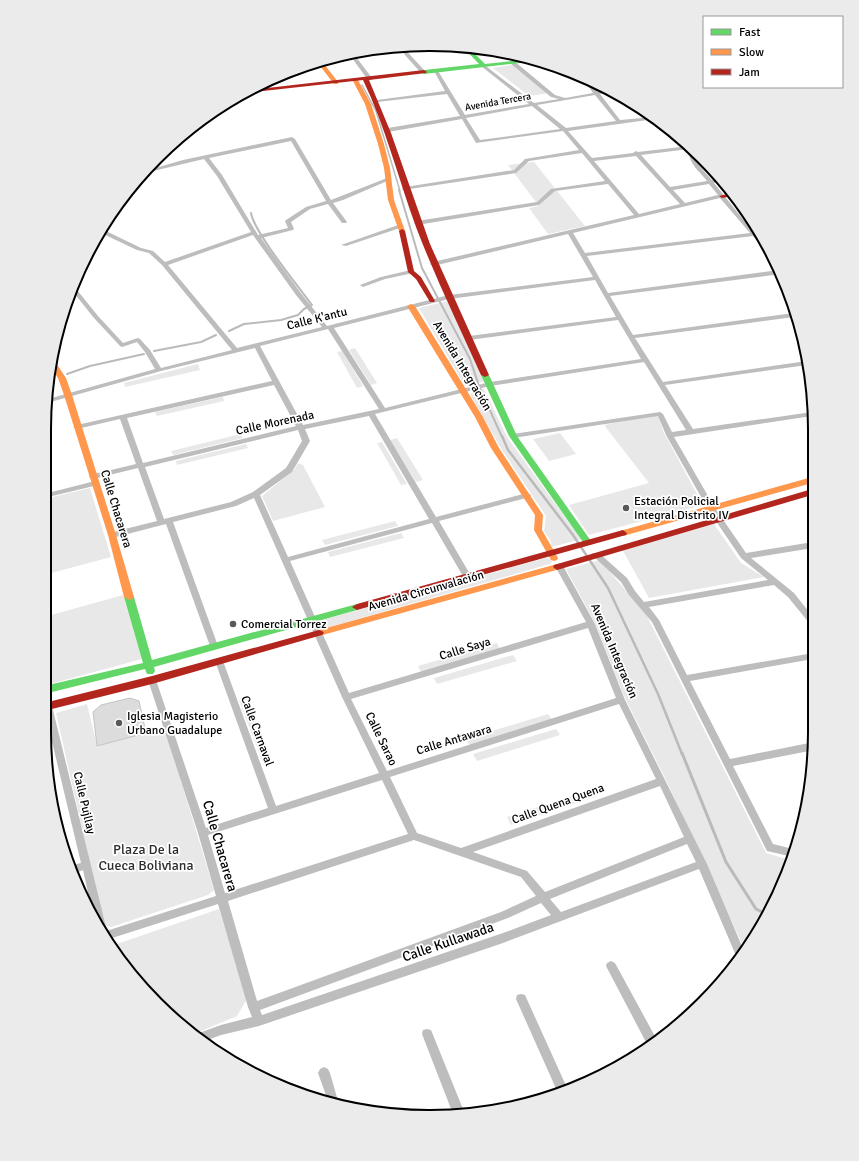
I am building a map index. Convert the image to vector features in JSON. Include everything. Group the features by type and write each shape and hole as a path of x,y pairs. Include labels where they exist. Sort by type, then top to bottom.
{"street":[{"path":"405,52 423,72"},
{"path":"471,53 483,65 565,130 637,216"},
{"path":"354,59 368,80"},
{"path":"512,62 553,96 568,98"},
{"path":"261,90 368,80 517,62"},
{"path":"323,67 333,83"},
{"path":"318,68 333,83"},
{"path":"436,71 478,142 646,119"},
{"name":"Avenida Integración","path":"368,80 387,128 405,189 433,264 439,300"},
{"name":"Avenida Integración","path":"356,81 368,104 381,144 389,179 391,200 401,226 411,272 419,278 439,300 469,338 513,436 582,545"},
{"path":"590,87 619,122"},
{"name":"Avenida Tercera","path":"387,128 533,105 568,98 596,90"},
{"name":"Avenida Tercera","path":"462,115 528,100 599,91"},
{"path":"376,101 449,92"},
{"path":"159,165 206,158 292,140 329,202 344,222"},
{"path":"590,160 683,149"},
{"path":"405,189 516,171 527,160 584,152"},
{"path":"636,154 683,204"},
{"path":"692,157 711,182 723,191"},
{"path":"206,158 215,169 256,235 302,301 328,328 383,410"},
{"path":"154,170 183,162"},
{"path":"164,264 256,235 291,229 288,221 308,208 341,199 389,179"},
{"path":"669,189 715,181"},
{"path":"417,223 539,203 553,190 608,182"},
{"path":"433,264 683,204 727,195"},
{"path":"344,245 401,226"},
{"path":"570,232 631,337 691,432"},
{"path":"106,233 139,249 151,252 164,264 236,351"},
{"path":"584,255 753,234"},
{"path":"363,285 383,278 411,272"},
{"path":"607,295 774,273"},
{"name":"Calle K'antu","path":"52,400 159,370 411,306 439,300 597,278"},
{"path":"77,293 122,345 138,340 148,351 159,370"},
{"name":"Avenida Integración","path":"411,306 462,392 479,417 495,448 539,515 538,530 591,624 621,700 702,864 739,950"},
{"path":"631,337 790,315"},
{"path":"469,338 620,318"},
{"path":"112,535 233,504 256,494 289,470 306,441 301,428 257,346"},
{"name":"Calle Morenada","path":"51,494 141,465 288,430 462,392 490,384 646,360"},
{"path":"660,384 802,363"},
{"name":"Calle Chacarera","path":"56,370 62,378 68,395 112,535 152,680 203,833 253,1007 259,1021"},
{"path":"77,427 277,382"},
{"path":"371,413 467,576"},
{"path":"513,436 660,414 670,435 712,509 744,556 791,595 808,615"},
{"path":"670,435 807,415"},
{"path":"123,417 214,646"},
{"name":"Avenida Circunvalación","path":"51,686 148,665 808,481"},
{"name":"Avenida Circunvalación","path":"51,705 152,680 559,566 808,493"},
{"name":"Calle Sarao","path":"256,494 319,633 346,697 414,836"},
{"path":"285,560 527,496"},
{"path":"744,556 808,546"},
{"path":"590,556 624,580 632,593 655,620 770,848 788,852"},
{"path":"643,605 776,582"},
{"name":"Calle Saya","path":"346,697 591,624"},
{"path":"685,679 808,657"},
{"name":"Calle Carnaval","path":"219,661 273,810"},
{"name":"Calle Antawara","path":"203,833 384,774 621,700"},
{"name":"Calle Pujllay","path":"51,726 96,911"},
{"path":"727,763 807,747"},
{"name":"Calle Quena Quena","path":"462,852 662,781"},
{"path":"110,934 414,836 524,874 559,917"},
{"path":"253,1007 504,915 543,897 689,839"},
{"name":"Calle Kullawada","path":"205,1036 221,1030 259,1021 503,938 702,864"},
{"path":"77,868 86,865"},
{"path":"611,966 650,1039"},
{"path":"520,999 562,1086"},
{"path":"427,1034 457,1109"},
{"path":"324,1072 332,1097"}],"green space":[{"path":"517,64 550,93 529,96 493,68"},
{"path":"534,162 585,226 548,234 529,208 539,206 508,165"},
{"path":"447,301 485,381 465,386 419,308"},
{"path":"355,348 377,383 371,385 349,350"},
{"path":"342,351 363,386 357,388 337,352"},
{"path":"198,364 200,370 125,387 124,383"},
{"path":"484,389 507,437 581,539 552,547 551,541 544,531 546,516 502,450 470,394 477,390"},
{"path":"223,397 224,401 157,416 155,412"},
{"path":"658,414 663,431 703,505 589,535 569,505 649,483 604,425"},
{"path":"560,433 576,454 549,461 533,439"},
{"path":"241,434 243,438 173,455 171,451"},
{"path":"397,438 423,480 416,482 390,440"},
{"path":"382,442 407,484 401,485 377,443"},
{"path":"246,444 248,448 177,465 176,461"},
{"path":"298,463 303,465 325,507 273,521 262,496 294,470"},
{"path":"90,488 111,557 51,573 51,497"},
{"path":"395,521 398,526 325,545 322,540"},
{"path":"714,524 741,563 764,577 649,598 622,549"},
{"path":"401,533 404,538 330,557 328,552"},
{"path":"546,558 550,559 552,562 550,564 326,628 322,620"},
{"path":"599,560 646,614 766,853 786,859 769,899 742,944 666,780 624,696 595,623 566,569"},
{"path":"123,595 142,659 51,684 51,615"},
{"path":"497,643 500,649 421,672 418,666"},
{"path":"513,655 517,661 437,684 434,678"},
{"path":"247,698 273,763 264,766 239,700"},
{"name":"Plaza De la Cueca Boliviana","path":"87,704 97,746 165,728 214,890 208,895 111,927 105,925 56,713"},
{"path":"548,714 552,720 470,746 466,739"},
{"path":"556,729 560,735 477,761 473,754"},
{"path":"593,789 597,796 511,825 507,817"},
{"path":"219,909 247,999 237,1016 199,1032 162,999 145,981 116,944"}],"building":[{"name":"Iglesia Magisterio Urbano Guadalupe","path":"130,698 139,701 146,733 97,746 93,712 101,705"}],"waterway":[{"path":"362,85 376,111 400,191"},
{"path":"399,190 422,268 470,359 479,386 502,437"},
{"path":"229,331 244,324 281,320 298,315 304,309 312,305 287,273 260,233 251,213"},
{"path":"154,351 201,342 216,335"},
{"path":"67,374 90,366 144,354"},
{"path":"502,436 508,450 573,535 608,588 658,694 682,754"},
{"path":"682,753 726,862 756,909 762,912"}],"traffic: fast":[{"path":"471,53 483,65"},
{"path":"424,72 518,62"},
{"path":"485,375 513,436 588,543"},
{"path":"129,597 150,671"},
{"path":"51,688 148,665 357,607"}],"traffic: slow":[{"path":"323,67 336,83"},
{"path":"356,81 368,104 381,144 387,168 391,200 402,231"},
{"path":"411,306 479,417 495,448 539,515 538,530 554,558"},
{"path":"56,369 62,378 68,395 112,535 129,597"},
{"path":"623,533 808,481"},
{"path":"319,633 557,567"}],"traffic: jam":[{"path":"262,90 424,72"},
{"path":"366,80 389,133 426,244 485,375"},
{"path":"722,196 727,195"},
{"path":"402,231 411,272 419,278 432,301"},
{"path":"557,567 808,493"},
{"path":"357,607 623,533"},
{"path":"51,705 152,680 319,633"}],"place":[{"name":"Estación Policial Integral Distrito IV","path":"626,508"},
{"name":"Comercial Torrez","path":"233,624"},
{"name":"Iglesia Magisterio Urbano Guadalupe","path":"119,723"}]}
